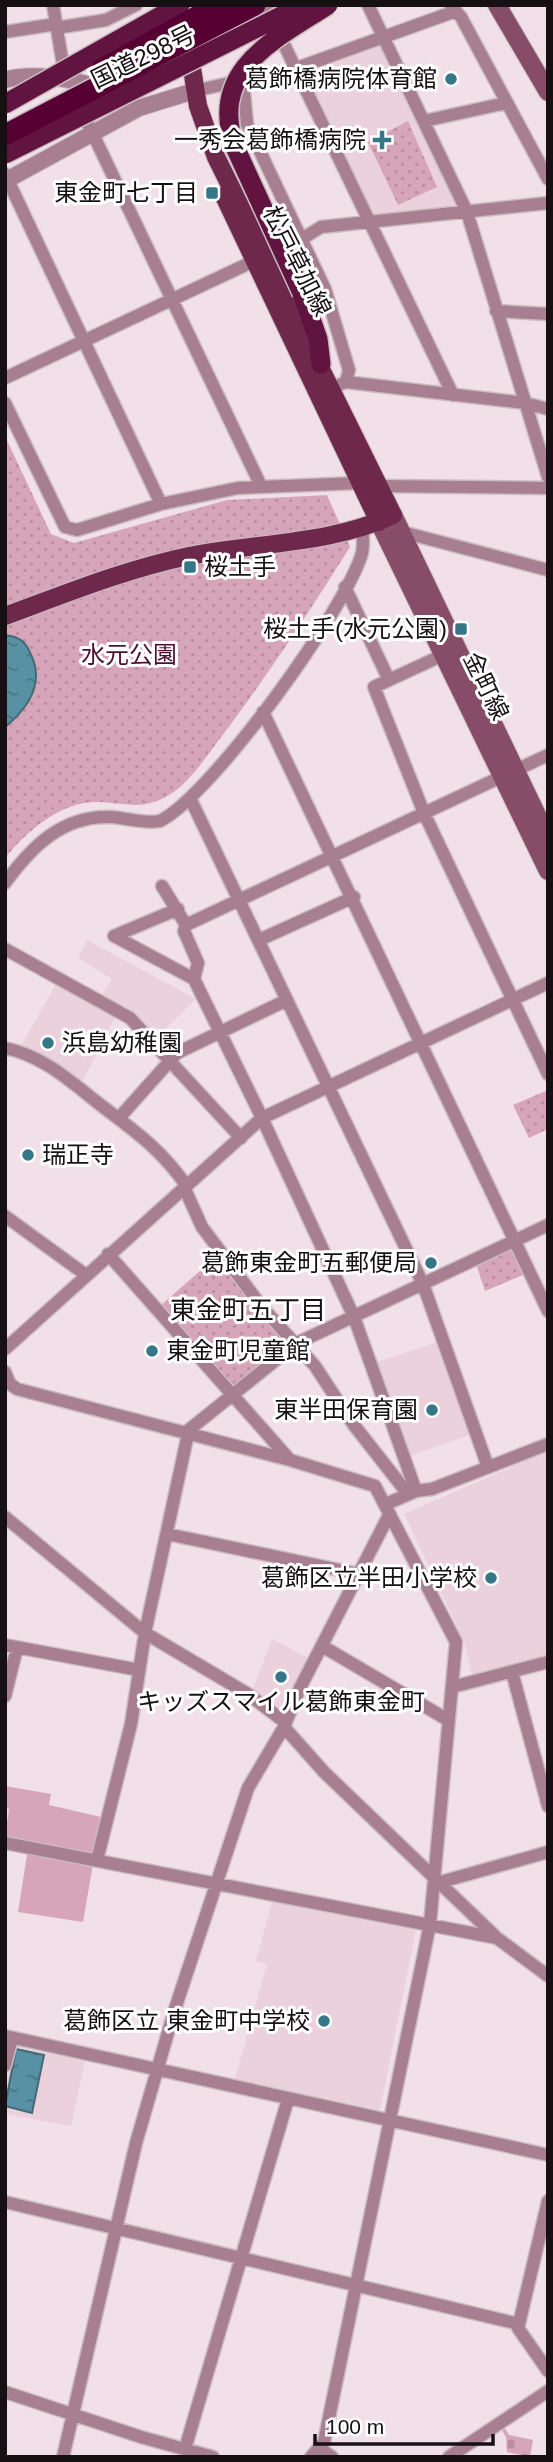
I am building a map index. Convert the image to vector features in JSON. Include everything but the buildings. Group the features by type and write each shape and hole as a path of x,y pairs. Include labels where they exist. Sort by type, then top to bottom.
{"highway":[{"name":"国道298号","path":"5,104 179,5"},
{"path":"5,122 218,5"},
{"path":"5,135 255,5"},
{"name":"国道298号","path":"5,154 303,5"},
{"path":"321,364 314,326 302,293 235,147 229,117 233,86 246,65 268,44 328,5"}],"main road":[{"name":"松戸草加線","path":"179,5 179,56 208,161 378,521"},
{"name":"松戸草加線","path":"188,5 189,92 216,157 321,364 339,385 380,486 378,521"},
{"path":"497,5 548,92"},
{"path":"5,616 164,561 278,544 378,521"},
{"name":"金町線","path":"378,521 402,532 509,773 548,871"},
{"name":"金町線","path":"378,521 443,655 548,838"}],"street":[{"path":"53,5 66,80 261,486"},
{"path":"5,32 106,20 136,5"},
{"path":"265,5 453,395"},
{"path":"368,5 467,212 548,477"},
{"path":"161,504 6,178 152,102 297,68 383,38 453,8 548,179"},
{"path":"5,80 29,77 66,80 152,102"},
{"path":"243,81 247,124 325,289 349,370 339,385 525,403 548,409"},
{"path":"424,121 506,103"},
{"path":"302,239 321,228 548,203"},
{"path":"5,378 254,261"},
{"path":"496,311 548,314"},
{"path":"5,403 65,527 77,530 208,492 261,486 360,483"},
{"path":"380,486 548,488"},
{"path":"5,883 34,847 67,825 96,817 153,822 168,817 190,798 263,712 316,638 378,521"},
{"path":"402,532 548,569"},
{"path":"345,587 389,680"},
{"path":"443,655 374,687 424,813 548,1074"},
{"path":"263,712 354,897 548,1311"},
{"path":"186,925 548,755"},
{"path":"190,798 330,1085 423,1284 488,1467"},
{"path":"162,886 186,925 184,931 198,963 194,979"},
{"path":"259,940 354,897"},
{"path":"178,909 114,936 194,979 354,1317 412,1493"},
{"path":"5,949 130,1018 242,1138"},
{"path":"5,1349 262,1118 548,982"},
{"path":"120,1118 168,1060 287,1000"},
{"path":"5,1048 25,1052 67,1076 167,1158 185,1186 202,1227 262,1307 297,1343 353,1424 412,1493"},
{"path":"5,1216 86,1275"},
{"path":"97,1860 131,1722 145,1633 186,1434 297,1343 548,1225"},
{"path":"108,1254 290,1460"},
{"path":"5,1372 10,1384 17,1389 290,1460 375,1486 456,1642 430,1924 324,2442 315,2452 332,2457"},
{"path":"63,2457 136,2143 156,2070 248,1788 285,1725 388,1510 412,1493 432,1489 548,1444"},
{"path":"5,1517 145,1633 247,1694 285,1725 324,1772 436,1881 498,1938 548,1976"},
{"path":"167,1534 359,1574"},
{"path":"5,1696 11,1646 139,1670"},
{"path":"322,1646 449,1720"},
{"path":"452,1687 548,1662"},
{"path":"512,1672 548,1806"},
{"path":"436,1881 548,1854 548,1840"},
{"path":"5,1843 498,1938"},
{"path":"5,2066 8,2037 548,2155"},
{"path":"185,2449 288,2099"},
{"path":"548,2201 518,2328 548,2371"},
{"path":"5,2202 519,2324"},
{"path":"449,2457 548,2391"},
{"path":"5,2392 213,2457"}],"shaded area":[{"name":"一秀会葛飾橋病院","path":"382,41 463,210 373,220 301,69"},
{"path":"87,940 196,999 157,1037 135,1012 122,1004 81,1084 20,1048 57,982 97,1004 112,979 78,958"},
{"path":"440,1341 472,1434 407,1457 374,1363"},
{"name":"葛飾区立半田小学校","path":"548,1451 548,1655 472,1675 464,1641 404,1514"},
{"name":"キッズスマイル葛飾東金町","path":"272,1639 312,1660 285,1719 251,1694"},
{"name":"葛飾区立 東金町中学校","path":"272,1902 416,1930 380,2110 235,2079 267,1964 256,1961"},
{"path":"19,2047 85,2062 71,2126 5,2114 5,2083 13,2050"}],"green space":[{"path":"408,121 437,187 398,205 368,142"},
{"name":"水元公園","path":"5,436 51,534 74,543 227,500 327,495 350,547 256,690 204,760 177,790 160,800 142,805 84,803 58,812 23,838 5,858"},
{"path":"548,1090 548,1129 529,1138 513,1105"},
{"path":"511,1248 523,1275 485,1291 476,1264"},
{"path":"218,1255 292,1343 232,1388 160,1306"},
{"path":"5,1786 51,1794 49,1805 101,1817 83,1922 18,1912 29,1842 5,1837 9,1809 5,1808"},
{"path":"503,2425 509,2435 533,2440 530,2457 507,2452 506,2437 500,2427"}],"water":[{"path":"5,635 15,637 25,644 32,657 36,677 31,696 5,727"},
{"path":"16,2049 44,2055 32,2113 5,2106"}],"place":[{"name":"葛飾橋病院体育館","path":"451,79"},
{"name":"一秀会葛飾橋病院","path":"382,140"},
{"name":"東金町七丁目","path":"212,193"},
{"name":"桜土手","path":"190,567"},
{"name":"桜土手(水元公園)","path":"461,629"},
{"name":"浜島幼稚園","path":"48,1043"},
{"name":"瑞正寺","path":"28,1155"},
{"name":"葛飾東金町五郵便局","path":"431,1263"},
{"name":"東金町児童館","path":"152,1351"},
{"name":"東半田保育園","path":"432,1410"},
{"name":"葛飾区立半田小学校","path":"491,1578"},
{"name":"キッズスマイル葛飾東金町","path":"281,1677"},
{"name":"葛飾区立 東金町中学校","path":"324,2021"}],"district":[{"name":"東金町五丁目","path":"248,1310"}]}
